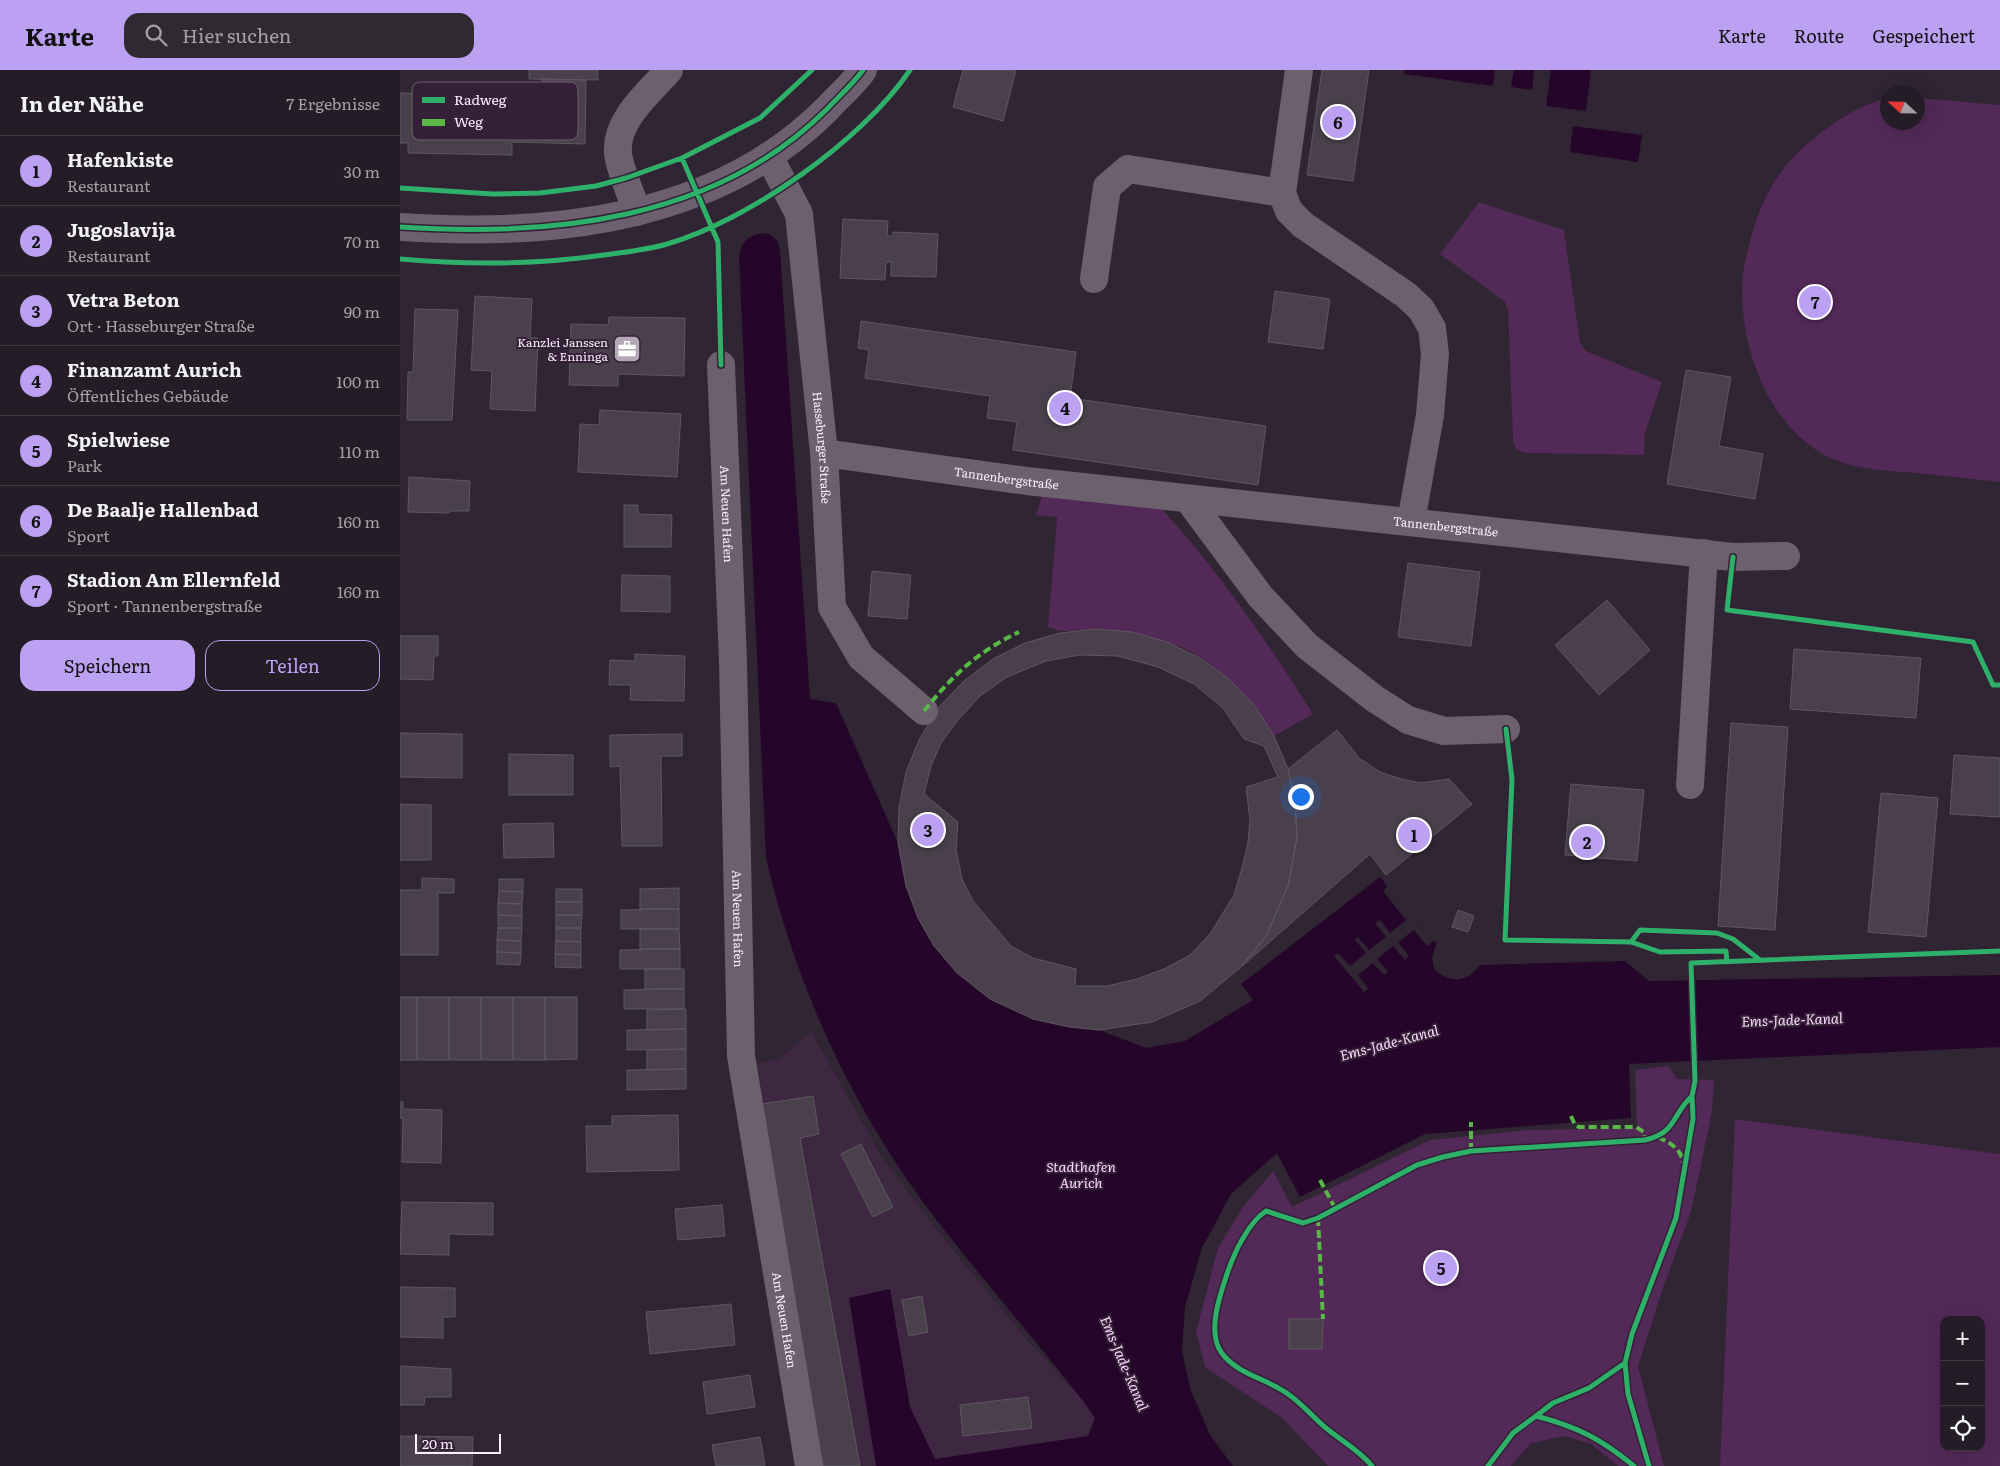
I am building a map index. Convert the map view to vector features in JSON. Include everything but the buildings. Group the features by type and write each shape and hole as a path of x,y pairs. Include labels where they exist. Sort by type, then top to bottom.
{"main road":[{"path":"400,227 445,230 522,230 637,212 698,192 749,170 811,125 863,70"}],"street":[{"path":"637,212 618,154 620,134 630,115 669,70"},
{"path":"1299,70 1282,192 1289,210 1302,225 1406,295 1421,309 1432,328 1435,354 1430,415 1411,522"},
{"name":"Hasseburger Straße","path":"769,156 800,214 824,453 832,607 861,657 924,711"},
{"path":"1094,279 1107,187 1128,169 1282,192"},
{"name":"Am Neuen Hafen","path":"722,365 733,661 740,1056 809,1466"},
{"name":"Tannenbergstraße","path":"824,453 1027,481 1188,499 1733,557 1786,556"},
{"path":"1188,499 1260,596 1307,646 1375,699 1408,720 1444,731 1506,729"},
{"path":"1690,785 1704,553"}],"shaded area":[{"path":"1925,99 2000,105 2000,482 1862,468 1824,455 1795,433 1781,416 1759,377 1746,334 1742,290 1747,252 1765,199 1782,171 1796,154 1821,133 1850,113 1880,101 1880,130 1925,130"},
{"path":"1479,202 1564,230 1580,343 1586,351 1662,382 1645,433 1644,455 1525,453 1516,449 1513,441 1508,310 1505,302 1440,254"},
{"path":"1042,495 1159,506 1222,581 1278,660 1313,714 1274,736 1240,693 1214,667 1183,648 1157,640 1101,630 1062,631 1048,627 1057,517 1036,515"},
{"path":"811,1031 881,1156 936,1229 1023,1335 1088,1406 1095,1418 1110,1466 821,1466 753,1064 780,1059"},
{"path":"1668,1066 1677,1079 1714,1080 1712,1112 1691,1212 1663,1288 1638,1366 1664,1466 1618,1466 1591,1444 1565,1436 1531,1443 1511,1466 1328,1466 1282,1418 1205,1367 1196,1332 1218,1248 1243,1207 1273,1171 1292,1207 1430,1140 1528,1130 1637,1128 1635,1070"},
{"path":"1735,1119 2000,1154 2000,1466 1720,1466"}],"water":[{"path":"1405,70 1495,70 1493,86 1404,74"},
{"path":"1514,70 1534,70 1532,90 1511,87"},
{"path":"1551,70 1591,70 1586,111 1546,106"},
{"path":"1573,126 1642,135 1638,162 1570,152"},
{"name":"Stadthafen Aurich","path":"767,233 777,240 780,250 810,699 836,703 898,843 906,886 918,918 934,946 990,999 1033,1019 1069,1027 1099,1030 1146,1048 1185,1041 1253,1000 1241,984 1380,877 1433,941 1437,942 1432,957 1434,969 1452,979 1464,978 1470,975 1480,965 1625,961 1649,981 2000,975 2000,1047 1629,1064 1631,1118 1425,1134 1300,1197 1277,1153 1231,1194 1202,1248 1185,1307 1182,1352 1191,1391 1210,1435 1233,1466 876,1466 849,1298 890,1289 910,1407 935,1459 1088,1436 1095,1418 942,1227 911,1186 883,1142 857,1098 813,1005 779,908 766,858 739,256 742,245 748,238"}],"pier":[{"path":"1388,886 1433,941 1427,946 1414,930 1398,942 1409,956 1405,960 1393,946 1377,959 1388,972 1384,975 1373,963 1358,975 1368,989 1364,992 1334,956 1338,953 1350,966 1366,953 1355,940 1358,937 1369,950 1386,937 1375,923 1380,920 1390,933 1406,920 1383,891"}],"marked path":[{"path":"924,711 945,686 978,656 1019,632"},
{"path":"1571,1116 1575,1125 1579,1127 1636,1127 1644,1132 1645,1140"},
{"path":"1471,1122 1471,1151"},
{"path":"1658,1137 1671,1144 1680,1153 1683,1163"},
{"path":"1320,1180 1335,1208"},
{"path":"1318,1218 1323,1319"}],"cycle path":[{"path":"400,188 493,194 540,193 596,186 626,178 682,158 760,118 812,70"},
{"path":"400,227 514,229 571,224 628,214 682,198 734,176 783,147 827,109 863,70"},
{"path":"400,259 477,263 553,261 652,248 699,233 733,217 767,197 801,175 834,150 889,97 910,70"},
{"path":"682,158 718,242 721,365"},
{"path":"1733,557 1727,610 1973,642 1993,685 2000,685"},
{"path":"1506,729 1512,780 1505,940 1631,942 1660,952 1726,951 1727,962"},
{"path":"1631,942 1640,930 1717,933 1733,939 1760,960"},
{"path":"1649,1466 1628,1394 1625,1363 1632,1334 1676,1218 1693,1119 1692,1096 1695,1081 1691,963 2000,951"},
{"path":"1372,1466 1358,1452 1326,1428 1294,1398 1235,1366 1221,1352 1215,1334 1218,1302 1227,1274 1242,1239 1259,1216 1266,1211 1303,1223 1318,1218 1417,1165 1471,1151 1645,1140 1655,1137 1669,1128 1692,1096"},
{"path":"1536,1416 1553,1403 1589,1388 1625,1363"},
{"path":"1488,1466 1513,1433 1536,1416 1577,1430 1600,1441 1634,1466"}],"place":[{"name":"De Baalje Hallenbad","path":"1338,122"},
{"name":"Stadion Am Ellernfeld","path":"1815,302"},
{"name":"Kanzlei Janssen & Enninga","path":"627,349"},
{"name":"Finanzamt Aurich","path":"1065,408"},
{"name":"Vetra Beton","path":"928,830"},
{"name":"Hafenkiste","path":"1414,835"},
{"name":"Jugoslavija","path":"1587,842"},
{"name":"Spielwiese","path":"1441,1268"}],"water label":[{"name":"Ems-Jade-Kanal","path":"1792,1019"},
{"name":"Ems-Jade-Kanal","path":"1389,1042"},
{"name":"Ems-Jade-Kanal","path":"1125,1363"}]}
